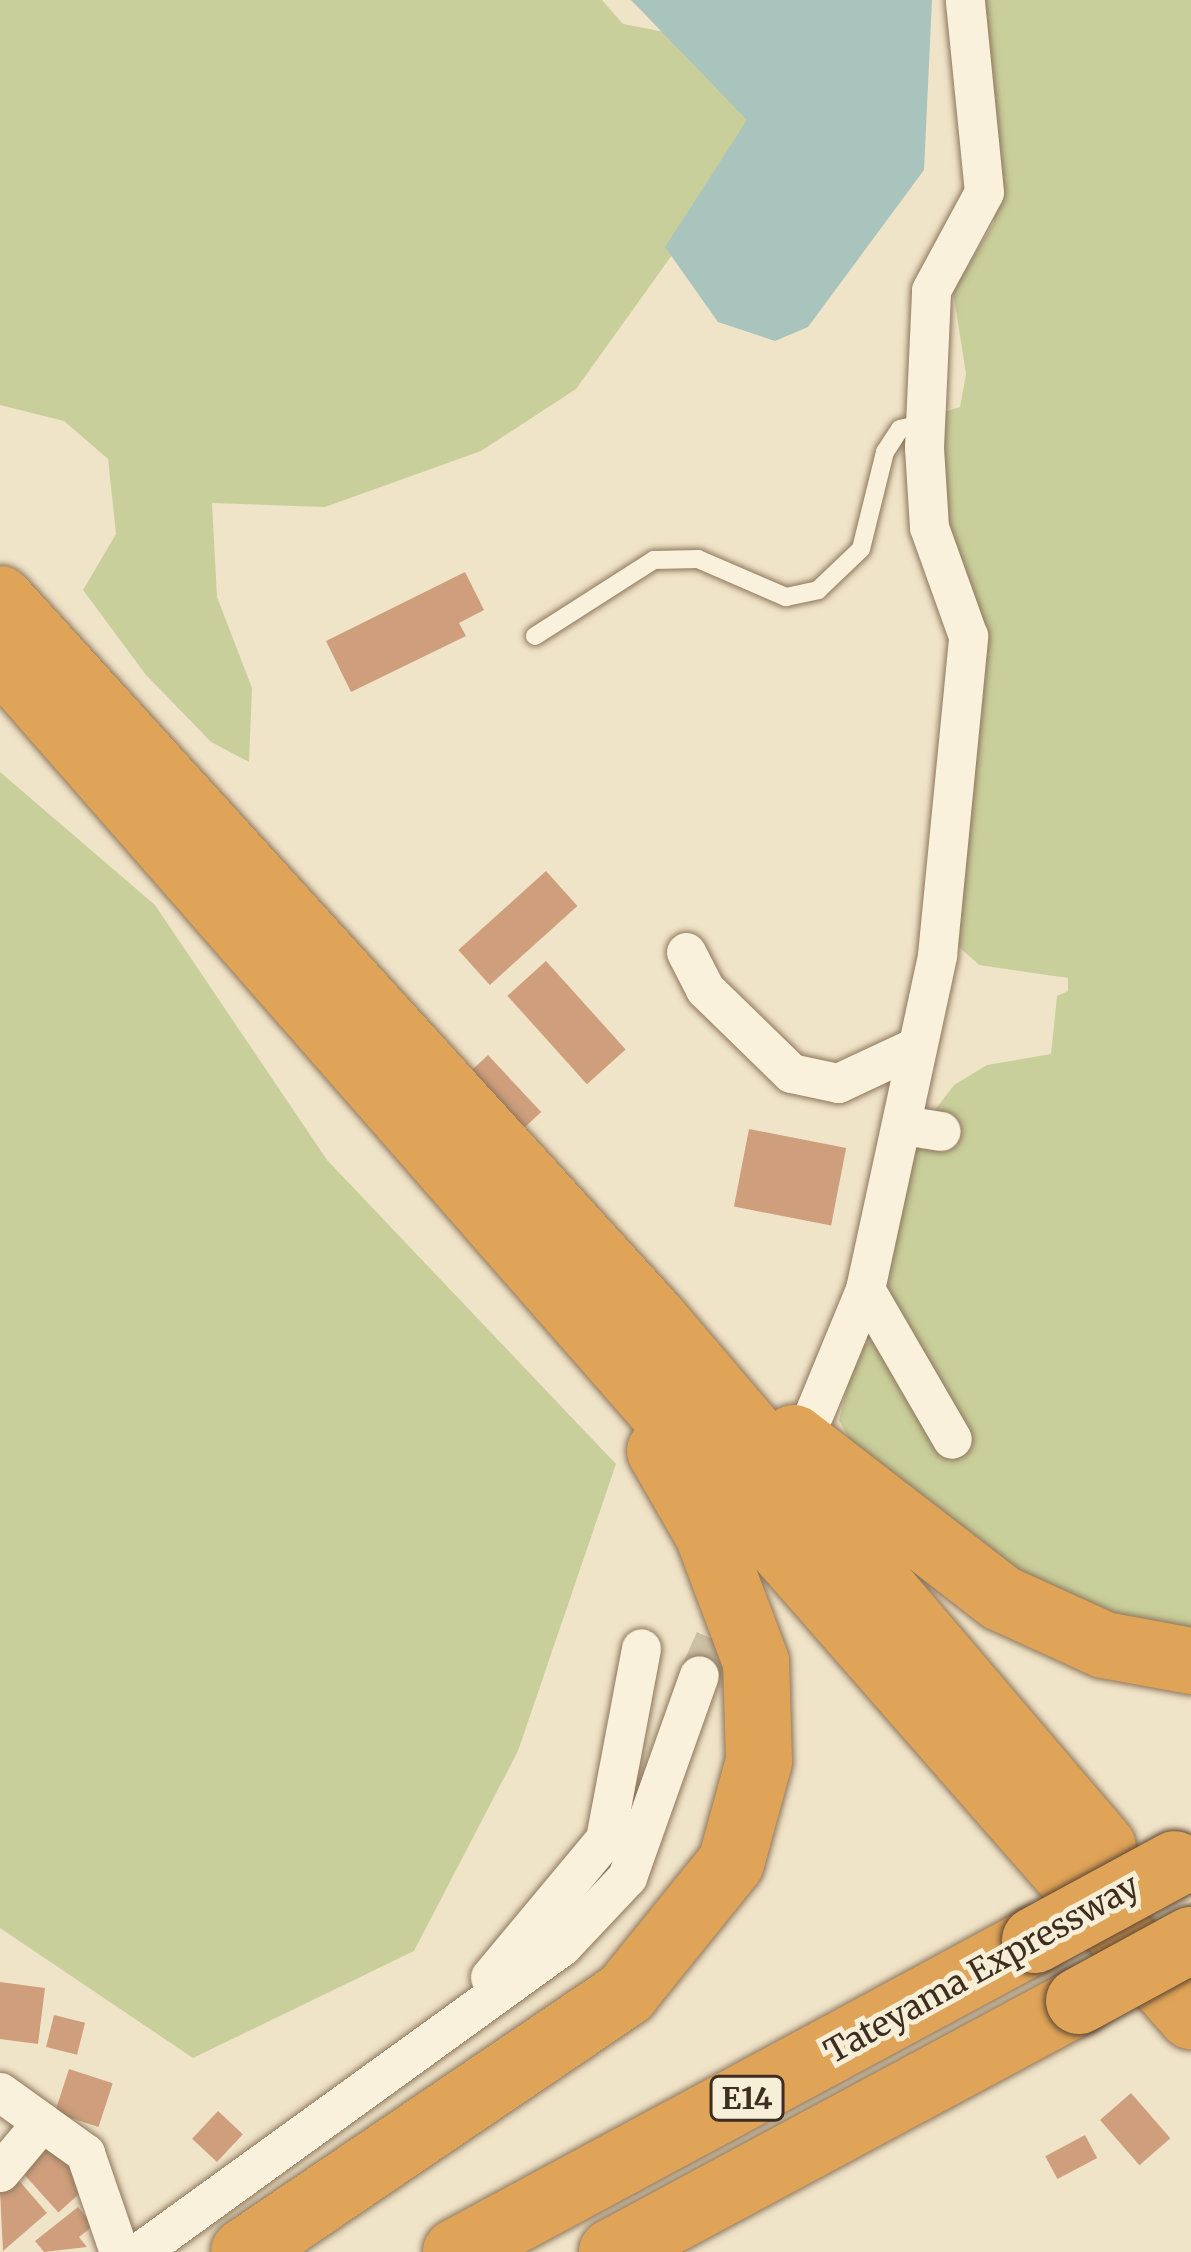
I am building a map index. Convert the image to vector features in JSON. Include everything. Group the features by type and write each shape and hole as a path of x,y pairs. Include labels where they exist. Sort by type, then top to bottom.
{"highway":[{"path":"0,599 633,1335 1191,2016"},
{"path":"0,655 633,1335 1191,1951"},
{"path":"633,1335 1001,1598 1104,1645 1191,1661"},
{"path":"244,2252 626,1993 730,1863 759,1761 756,1662 633,1335"},
{"name":"Tateyama Expressway","path":"456,2252 1183,1860"},
{"name":"E14","path":"612,2252 1191,1940"}],"street":[{"path":"814,1413 866,1289 922,1128 917,1046 937,955 968,636 929,527 926,423 931,290 984,192 965,0"},
{"path":"686,952 705,989 791,1073 838,1083 917,1046"},
{"path":"866,1289 952,1439"},
{"path":"437,2034 605,1839 641,1648"},
{"path":"140,2252 562,1946 627,1877 699,1675"},
{"path":"0,2092 85,2153 118,2252"},
{"path":"0,2172 42,2122"}],"lane":[{"path":"536,637 654,560 698,560 786,597 818,590 861,549 900,429 926,423"}],"green space":[{"path":"0,0 602,0 623,24 701,39 761,131 576,389 481,451 325,507 212,503 217,597 252,688 249,762 211,742 146,675 83,590 116,534 108,459 64,421 0,405"},
{"path":"976,0 1191,0 1191,1638 1063,1604 850,1441 839,1420 858,1346 874,1341 916,1135 954,1085 987,1065 1051,1054 1057,996 1068,991 1068,978 979,965 957,945 980,629 943,509 941,413 960,407 966,374 953,291 994,223"},
{"path":"0,772 155,905 327,1160 616,1464 518,1751 414,1951 193,2058 0,1928"}],"water":[{"path":"631,0 932,0 924,170 808,327 775,341 718,322 665,247 747,120"}],"building":[{"path":"465,572 484,610 459,623 466,636 351,692 326,641"},
{"path":"546,871 577,906 490,985 458,950"},
{"path":"546,961 626,1049 587,1084 507,996"},
{"path":"488,1055 541,1112 442,1205 389,1148"},
{"path":"749,1129 846,1148 831,1225 734,1207"},
{"path":"0,1982 45,1988 38,2044 0,2039"},
{"path":"54,2015 85,2023 77,2055 46,2047"},
{"path":"69,2069 113,2083 99,2127 55,2113"},
{"path":"1131,2093 1170,2138 1139,2165 1100,2120"},
{"path":"218,2111 243,2134 217,2162 192,2139"},
{"path":"1085,2135 1097,2158 1057,2179 1045,2156"},
{"path":"46,2139 88,2186 58,2213 16,2166"},
{"path":"16,2177 47,2213 3,2251 0,2191"},
{"path":"78,2207 93,2226 79,2237 87,2247 44,2252 35,2241"}],"tunnel":[{"path":"699,1675 735,1593"}]}
